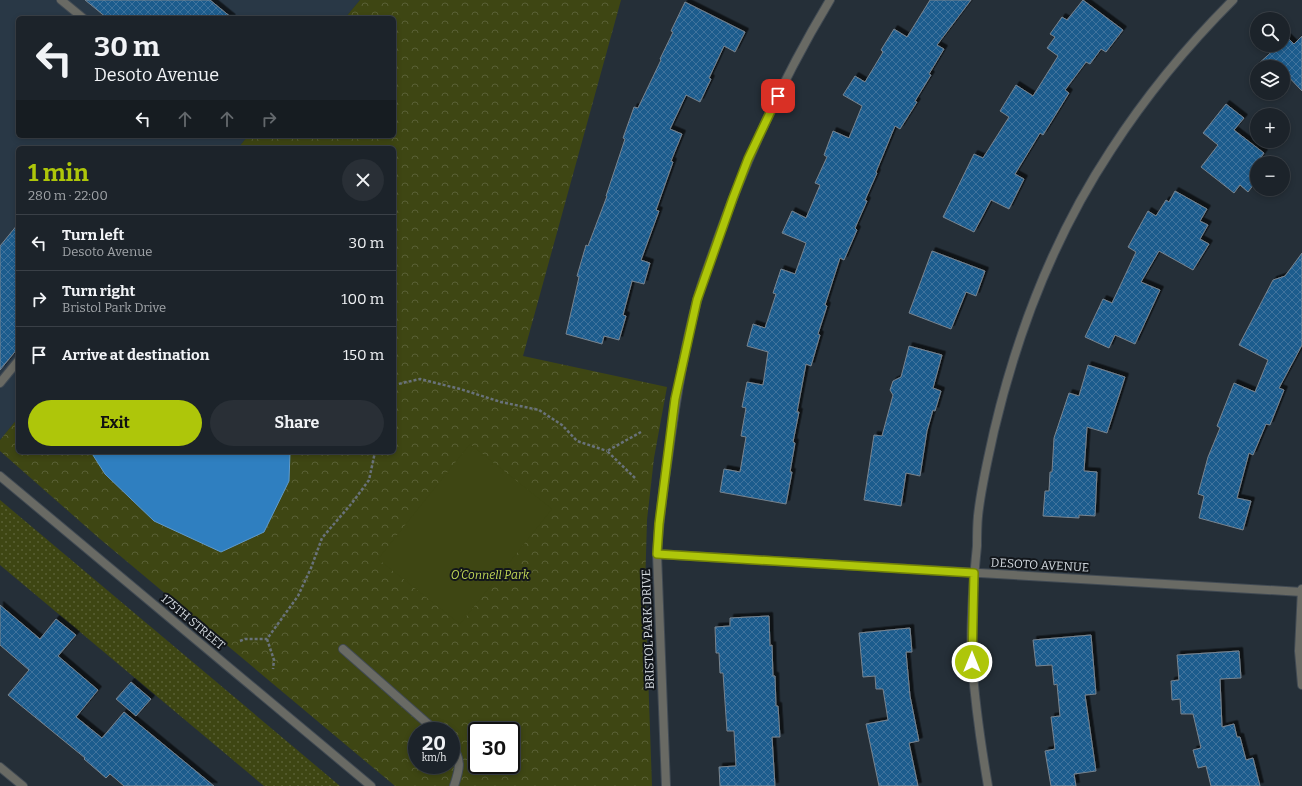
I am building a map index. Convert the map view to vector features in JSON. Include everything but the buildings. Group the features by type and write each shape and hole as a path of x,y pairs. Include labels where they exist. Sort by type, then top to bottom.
{"street":[{"path":"61,0 81,16"},
{"name":"BRISTOL PARK DRIVE","path":"666,786 657,554 659,524 675,399 697,300 748,159 795,60 830,0"},
{"path":"988,786 972,662 974,573 978,517 986,467 1016,350 1037,293 1049,267 1083,197 1110,152 1164,76 1194,41 1233,0"},
{"path":"0,383 16,363"},
{"name":"175TH STREET","path":"0,476 371,786"},
{"name":"DESOTO AVENUE","path":"657,554 1302,592"},
{"path":"1302,589 1299,650 1302,685"},
{"path":"343,650 426,722"},
{"path":"0,766 23,786"},
{"path":"454,786 458,774"}],"path":[{"path":"396,385 420,379 460,389 501,402 539,410 562,425 577,441 607,451 634,478"},
{"path":"607,451 641,432"},
{"path":"267,639 298,596 312,568 322,538 352,503 369,480 375,454"},
{"path":"240,641 245,639 267,639"},
{"path":"267,639 274,660 273,668"}],"shaded area":[{"path":"0,0 360,0 347,16 16,16 16,138 246,138 240,146 16,146 16,420 0,440"}],"green space":[{"name":"O’Connell Park","path":"360,0 621,0 523,356 667,387 654,458 647,520 645,588 652,786 395,786 100,539 0,451 0,440 16,420 16,454 396,454 396,146 240,146 246,138 396,138 396,16 347,16"},
{"path":"470,444 552,509 460,624 378,559"},
{"path":"0,500 340,786 264,786 0,565"}],"water":[{"path":"92,454 290,454 289,481 264,532 221,552 154,521 105,474"}],"route":[{"path":"778,96 748,159 697,300 675,399 659,524 657,554 974,573 972,602 972,662"}]}
